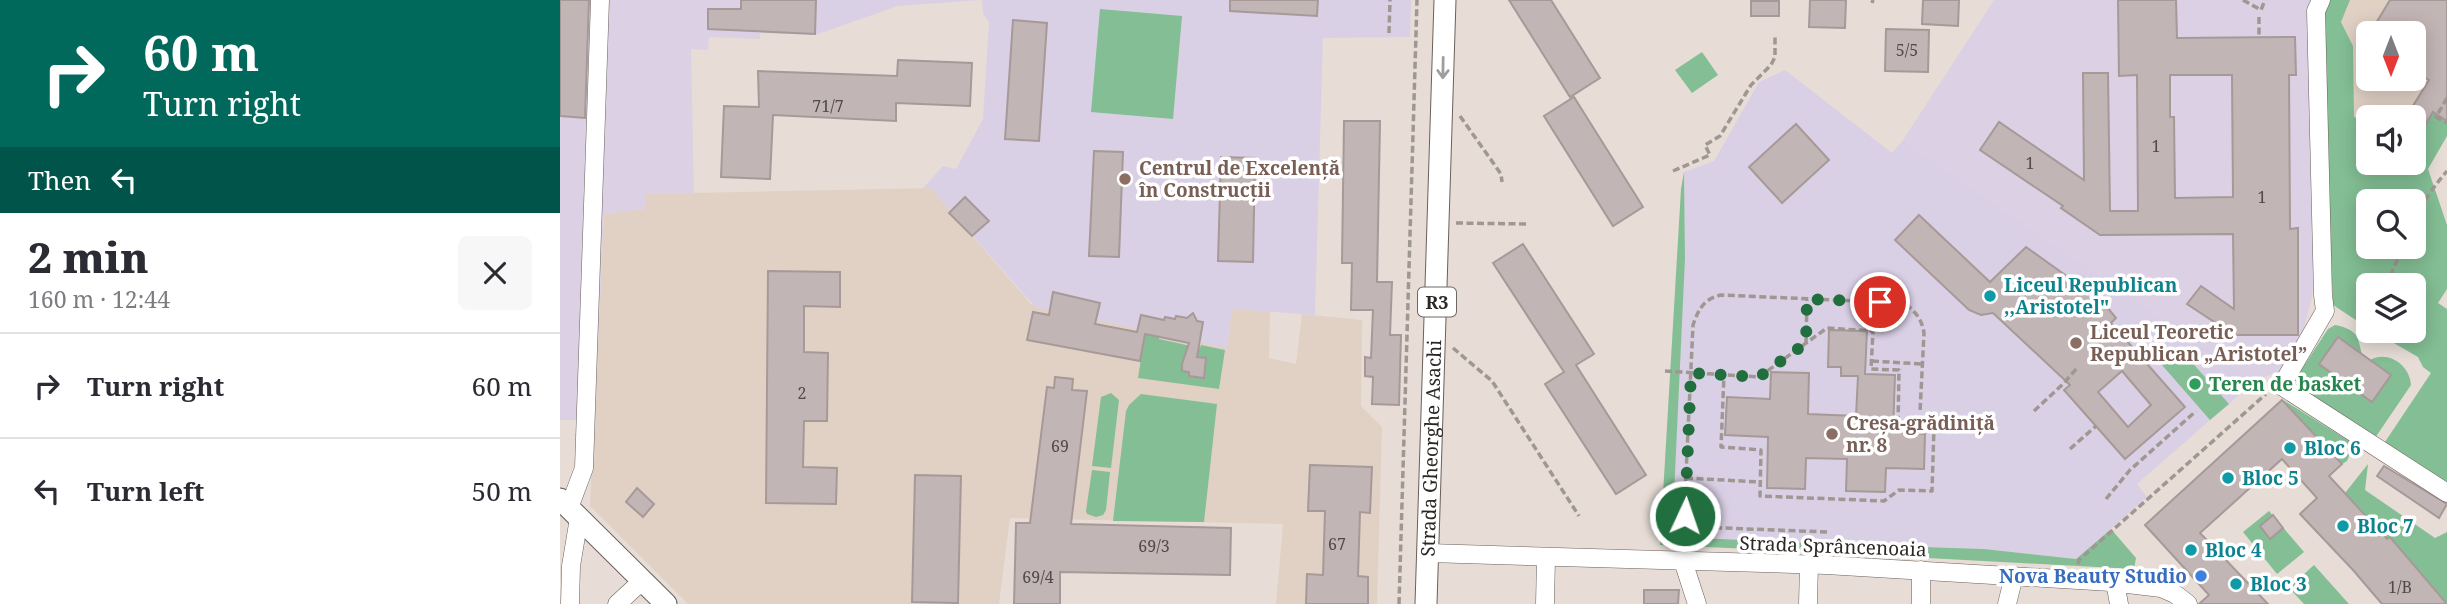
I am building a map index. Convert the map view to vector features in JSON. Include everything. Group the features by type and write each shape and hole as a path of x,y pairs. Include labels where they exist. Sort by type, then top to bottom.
{"main road":[{"name":"Strada Gheorghe Asachi","path":"1426,604 1445,0"},
{"path":"570,508 666,604"}],"street":[{"path":"570,604 570,508 584,468 600,0"},
{"path":"2321,0 2316,11 2325,312 2286,378 2277,385 2447,493"},
{"name":"Strada Sprâncenoaia","path":"1429,553 1809,564 2115,582 2161,588 2188,604"},
{"path":"1545,604 1546,558"},
{"path":"1683,561 1697,604"},
{"path":"1808,604 1809,564"},
{"path":"1921,570 1921,604"},
{"path":"2007,604 2014,576"},
{"path":"617,604 643,580"},
{"path":"2115,582 2119,604"}],"path":[{"path":"1389,33 1390,0"},
{"path":"1399,604 1417,0"},
{"path":"2243,0 2261,10 2265,0"},
{"path":"2259,17 2259,37"},
{"path":"1673,171 1710,155 1705,145 1720,135 1751,85 1773,61 1775,35"},
{"path":"2447,99 2436,117 2447,123"},
{"path":"1458,113 1501,174 1502,182"},
{"path":"2426,197 2447,171"},
{"path":"1439,223 1528,224"},
{"path":"1827,533 1697,527 1688,522 1685,516 1693,325 1702,304 1721,295 1904,303 1922,323 1924,333 1920,412"},
{"path":"1806,343 1807,299"},
{"path":"1665,371 1759,377 1827,328 1873,331 1871,369 1899,370 1898,425 1934,427 1932,491 1899,490 1884,501 1759,496 1762,450 1721,447 1724,375"},
{"path":"1451,346 1492,381 1579,516"},
{"path":"1872,361 1923,364"},
{"path":"2034,411 2078,367"},
{"path":"2076,570 2079,560 2277,385"},
{"path":"2106,499 2130,470 2196,411"},
{"path":"2070,449 2096,426"},
{"path":"1686,478 1760,482"}],"shaded area":[{"path":"560,0 761,0 760,39 709,37 708,50 691,49 694,194 645,194 645,209 604,214 592,479 579,479 580,443 574,434 581,433 581,420 560,420"},
{"path":"761,0 982,0 898,6 815,35 760,33"},
{"name":"Centrul de Excelență în Construcții","path":"982,0 1411,0 1410,37 1323,38 1315,315 1232,309 1227,348 1035,307 931,188 923,188 943,166 956,169 983,119 989,22 983,13"},
{"path":"1994,0 2311,0 2317,231 2312,296 2301,340 2280,371 2255,381 1903,140"},
{"path":"2350,0 2447,0 2447,90 2426,124 2426,105 2356,105 2356,118 2354,117 2353,46 2341,22"},
{"path":"1785,70 1892,153 1903,140 2255,381 2137,484 2147,497 2076,559 1984,549 1671,537 1685,259 1684,172 1714,161 1759,82"},
{"path":"931,188 1031,304 1227,347 1232,309 1270,311 1269,358 1296,364 1302,314 1362,320 1361,406 1382,427 1377,604 1276,604 1283,524 1010,518 999,604 688,604 590,506 604,214 645,209 644,194"}],"green space":[{"path":"2327,0 2350,0 2341,22 2353,46 2356,175 2426,175 2426,124 2447,90 2447,136 2428,169 2447,225 2447,289 2438,303 2447,309 2447,484 2385,442 2431,373 2423,367 2418,357 2394,343 2426,343 2426,273 2356,273 2356,320 2333,305 2322,15"},
{"path":"1100,9 1182,16 1173,119 1091,112"},
{"path":"1702,52 1718,75 1692,93 1675,70"},
{"path":"1684,172 1685,259 1672,537 1819,543 1818,552 1660,545"},
{"path":"2335,325 2356,335 2372,401 2391,375 2370,360 2377,357 2391,358 2407,371 2411,385 2375,438 2299,387 2296,378 2328,329"},
{"path":"1145,333 1159,335 1159,339 1200,348 1201,345 1225,350 1219,389 1138,378"},
{"name":"Teren de basket","path":"2180,349 2229,404 2210,420 2162,365"},
{"path":"1111,393 1119,400 1111,468 1092,466 1101,397"},
{"path":"1141,394 1217,404 1204,522 1113,521 1126,411"},
{"path":"2283,400 2354,444 2347,461 2342,464"},
{"path":"2368,464 2365,490 2435,538 2447,532 2447,603 2390,537 2353,570 2352,568 2385,538 2345,493"},
{"path":"1092,470 1110,472 1106,510 1103,515 1096,517 1086,511"},
{"path":"2269,511 2304,552 2277,574 2243,532"},
{"path":"2111,529 2136,558 2134,569 1835,553 1835,544 1984,549 2076,559"},
{"path":"2314,565 2349,604 2304,604 2290,589"}],"building":[{"path":"560,0 589,0 585,118 560,116"},
{"path":"741,0 816,0 815,34 708,29 708,9 741,9"},
{"path":"1230,0 1318,0 1317,16 1230,11"},
{"path":"1509,0 1551,0 1600,78 1570,97"},
{"path":"1810,0 1846,0 1845,28 1809,27"},
{"path":"1923,0 1959,0 1958,26 1922,24"},
{"path":"2118,0 2176,0 2177,38 2295,37 2296,75 2289,75 2290,229 2298,228 2298,335 2234,335 2187,304 2201,286 2234,309 2233,234 2100,235 2061,208 2063,206 1980,150 1999,122 2084,180 2083,73 2108,73 2110,211 2138,211 2137,75 2119,76","holes":["2170,75 2232,75 2233,197 2175,198 2174,117 2170,117"]},
{"path":"2390,0 2447,0 2447,121 2433,112 2426,124 2426,105 2413,105 2422,91 2426,91 2429,80 2426,78 2426,21 2377,21"},
{"path":"1751,1 1779,1 1779,16 1751,16"},
{"path":"1013,20 1047,23 1039,141 1005,139"},
{"path":"1886,29 1929,30 1928,72 1885,71"},
{"path":"898,60 972,63 970,106 896,103 896,121 773,115 770,179 721,177 724,106 759,107 758,71 897,76"},
{"path":"1574,97 1643,207 1613,226 1544,116"},
{"path":"1344,121 1380,121 1377,282 1392,282 1390,335 1401,335 1399,405 1372,404 1373,377 1365,376 1365,357 1371,358 1373,310 1351,310 1352,263 1342,263"},
{"path":"1796,124 1829,160 1782,203 1749,167"},
{"path":"1094,151 1123,152 1119,257 1089,256"},
{"path":"1221,157 1255,158 1253,262 1218,261"},
{"path":"965,197 989,221 972,236 949,213"},
{"path":"1919,215 1990,282 2026,247 2103,302 2116,318 2111,323 2185,407 2125,459 2064,390 2070,385 1993,313 1981,315 1969,310 1895,240","holes":["2122,371 2151,405 2128,427 2098,392"]},
{"path":"1523,244 1594,354 1576,365 1646,475 1616,494 1545,384 1564,372 1493,263"},
{"path":"768,271 840,272 840,307 804,306 804,352 828,353 827,421 804,421 803,467 837,468 836,504 766,503"},
{"path":"1053,292 1100,303 1095,324 1137,332 1141,315 1164,320 1165,317 1175,319 1176,316 1187,318 1193,313 1197,321 1203,322 1197,357 1206,358 1204,378 1189,376 1189,372 1182,371 1189,343 1145,334 1140,361 1027,340 1033,312 1049,315"},
{"path":"1829,330 1867,331 1865,374 1895,375 1893,432 1925,434 1924,469 1886,468 1885,492 1846,491 1847,459 1806,458 1805,489 1767,488 1768,437 1725,435 1727,397 1770,399 1771,372 1809,373 1808,414 1856,416 1858,376 1841,376 1841,367 1828,367"},
{"path":"2338,337 2391,375 2372,402 2319,364"},
{"path":"1055,377 1073,379 1072,390 1087,391 1071,524 1231,528 1230,575 1060,572 1060,604 1014,604 1016,523 1030,523 1047,387 1054,388"},
{"path":"2282,400 2342,464 2329,476 2387,539 2390,537 2447,604 2382,604 2300,514 2317,498 2282,459 2200,533 2268,604 2199,604 2209,595 2145,525"},
{"path":"1310,465 1372,467 1370,513 1360,512 1358,576 1368,577 1368,604 1306,604 1307,574 1323,575 1325,511 1308,511"},
{"path":"2384,466 2447,504 2439,518 2377,476"},
{"path":"915,475 961,476 958,603 912,602"},
{"path":"637,488 654,504 643,517 626,502"},
{"path":"2273,515 2283,528 2270,539 2260,526"},
{"path":"1644,590 1679,590 1678,604 1644,604"}],"place":[{"name":"Centrul de Excelență în Construcții","path":"1125,179"},
{"name":"Liceul Republican ,,Aristotel\"","path":"1990,296"},
{"name":"Liceul Teoretic Republican „Aristotel”","path":"2076,343"},
{"name":"Teren de basket","path":"2195,384"},
{"name":"Creșa-grădiniță nr. 8","path":"1832,434"},
{"name":"Bloc 6","path":"2290,448"},
{"name":"Bloc 5","path":"2228,478"},
{"name":"Bloc 7","path":"2343,526"},
{"name":"Bloc 4","path":"2191,550"},
{"name":"Nova Beauty Studio","path":"2201,576"},
{"name":"Bloc 3","path":"2236,584"}],"route":[{"path":"1685,516 1691,373 1759,377 1806,343 1807,299 1880,302"}]}
